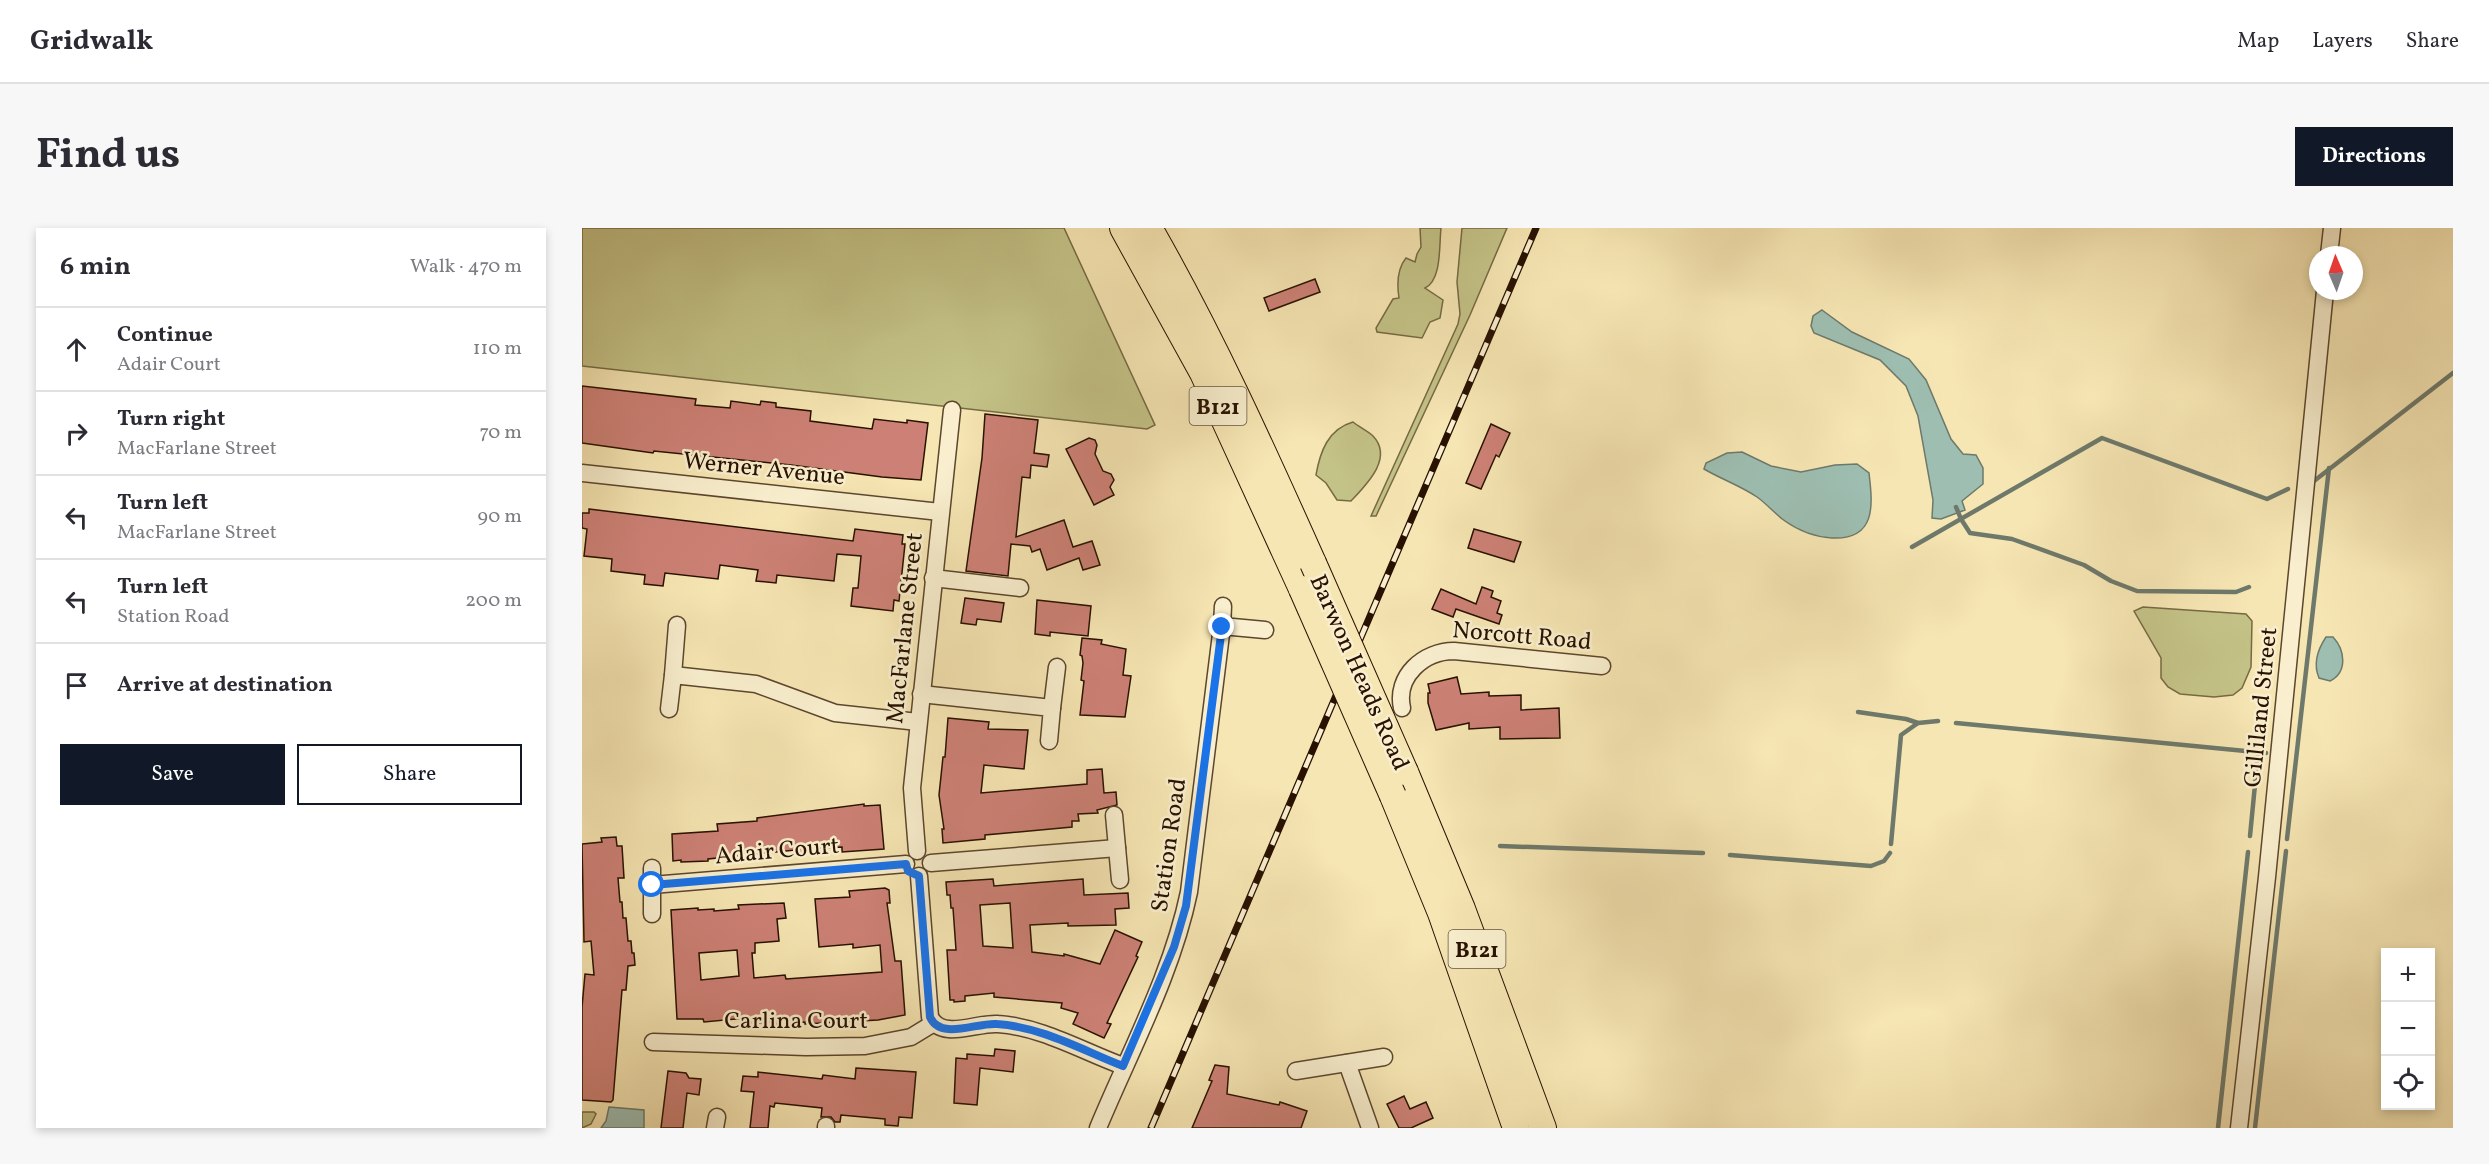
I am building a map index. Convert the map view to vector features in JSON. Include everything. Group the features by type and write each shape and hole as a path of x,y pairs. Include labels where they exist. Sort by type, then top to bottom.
{"main road":[{"name":"Barwon Heads Road","path":"1123,228 1203,373 1302,589 1393,796 1445,924 1516,1128"},
{"name":"Barwon Heads Road","path":"1149,228 1188,296 1225,370 1405,772 1466,920 1543,1128"}],"street":[{"path":"2330,246 2332,228"},
{"name":"Gilliland Street","path":"2239,1128 2267,877 2324,300"},
{"name":"MacFarlane Street","path":"917,851 912,788 952,410"},
{"name":"Werner Avenue","path":"582,473 940,512"},
{"path":"933,578 1020,588"},
{"name":"Station Road","path":"1098,1128 1174,947 1186,906 1223,606"},
{"path":"669,709 677,625"},
{"path":"1222,627 1265,630"},
{"name":"Norcott Road","path":"1402,708 1401,695 1409,673 1419,662 1439,652 1454,651 1602,666"},
{"path":"1049,741 1057,667"},
{"path":"673,675 756,684 834,713 918,723"},
{"path":"921,694 1052,708"},
{"path":"1114,815 1120,880"},
{"path":"931,862 1117,848"},
{"path":"917,851 925,853 931,862 928,872 919,876 908,871 906,864 909,855 917,851"},
{"name":"Adair Court","path":"652,885 906,864"},
{"path":"652,868 652,914"},
{"path":"919,876 930,1017 934,1023 946,1029 987,1023 1040,1032 1123,1066"},
{"name":"Carlina Court","path":"653,1042 806,1047 865,1046 911,1037 934,1023"},
{"path":"1296,1071 1384,1057"},
{"path":"1347,1064 1370,1128"}],"shaded area":[{"path":"582,228 1064,228 1155,425 1147,429 582,366"},
{"path":"1420,228 1441,228 1437,270 1430,284 1425,288 1443,300 1440,318 1430,322 1422,338 1377,332 1376,328 1393,299 1399,298 1398,277 1403,262 1406,258 1415,262 1421,247"},
{"path":"1462,228 1507,228 1470,315 1376,516 1371,516 1458,324 1460,314 1457,282"},
{"path":"1822,310 1852,332 1909,359 1926,380 1951,439 1963,454 1976,455 1983,468 1983,484 1962,501 1965,510 1941,519 1932,518 1933,500 1918,416 1906,386 1880,360 1814,333 1811,326 1813,316"},
{"path":"1353,422 1373,436 1379,444 1381,453 1376,471 1351,501 1337,500 1326,483 1316,475 1323,450 1331,436 1344,425"},
{"path":"1742,452 1771,466 1801,472 1835,465 1857,464 1869,473 1871,509 1864,527 1857,533 1846,537 1832,538 1808,533 1785,521 1751,493 1704,469 1706,463 1727,453"},
{"path":"2143,607 2246,614 2252,621 2251,667 2242,688 2233,695 2214,697 2180,694 2168,687 2161,678 2161,658 2134,611"},
{"path":"2326,637 2333,637 2337,642 2343,661 2340,672 2330,681 2319,678 2316,667 2321,646"},
{"path":"609,1107 644,1110 644,1128 601,1128 606,1121"},
{"path":"582,1112 596,1114 591,1124 582,1128"}],"building":[{"path":"1315,279 1320,292 1269,311 1264,298"},
{"path":"582,386 696,399 695,405 730,408 731,401 760,405 761,401 776,403 776,407 811,411 810,421 872,429 874,419 928,423 921,480 654,451 653,453 582,443"},
{"path":"985,414 1038,420 1034,453 1049,455 1047,467 1031,465 1030,478 1022,477 1016,537 1064,520 1073,547 1092,541 1100,565 1083,570 1079,558 1047,570 1040,549 1032,552 1030,546 1011,544 1008,576 966,571 982,458"},
{"path":"1491,424 1510,433 1499,457 1496,455 1481,489 1466,483"},
{"path":"1089,438 1095,440 1097,445 1095,454 1103,471 1111,474 1114,480 1110,487 1114,495 1094,505 1066,449"},
{"path":"589,509 853,541 855,529 903,535 902,544 905,544 899,601 894,600 893,611 851,606 853,588 858,588 861,556 837,554 834,581 777,575 776,583 756,581 758,570 720,565 718,579 665,573 663,586 644,584 645,575 611,571 612,559 584,556 587,529 582,528 582,513 589,513"},
{"path":"1474,529 1521,542 1514,562 1468,548"},
{"path":"1482,587 1493,591 1491,597 1501,601 1497,613 1502,615 1499,624 1456,609 1453,617 1432,609 1441,589 1476,604"},
{"path":"965,598 1004,603 1001,622 977,619 976,625 961,623"},
{"path":"1037,600 1091,606 1088,636 1050,632 1050,636 1035,634"},
{"path":"1082,638 1102,640 1101,644 1126,649 1123,675 1131,676 1125,717 1080,715 1084,681 1081,680"},
{"path":"1457,677 1461,694 1489,692 1489,696 1521,695 1521,710 1559,708 1560,738 1500,739 1500,727 1469,729 1469,723 1436,730 1428,703 1428,693 1430,693 1428,684"},
{"path":"948,718 989,722 988,729 1028,730 1024,769 984,765 981,793 1087,784 1087,770 1102,769 1104,793 1116,792 1117,805 1097,810 1098,813 1078,814 1079,821 1072,821 1072,827 985,835 985,839 943,843 942,829 944,829 939,795"},
{"path":"864,804 864,806 880,805 884,849 842,852 842,847 810,849 810,853 795,854 795,850 708,859 708,861 673,861 672,834 718,831 717,824 757,821 757,818"},
{"path":"616,837 617,846 622,846 624,878 618,878 620,902 622,902 623,918 626,918 628,941 631,941 635,965 628,966 626,990 622,990 613,1100 611,1102 582,1100 582,1007 585,974 594,975 591,941 584,942 582,844 602,842 601,838"},
{"path":"993,879 994,886 1083,879 1084,895 1128,893 1129,908 1115,909 1116,925 1068,926 1068,923 1030,925 1032,952 1064,956 1064,954 1100,964 1115,930 1142,942 1136,956 1138,957 1107,1023 1111,1024 1104,1038 1073,1024 1078,1013 1061,1008 1062,1003 994,997 994,993 965,996 965,1001 950,1000 947,950 956,950 953,908 951,908 950,895 947,895 946,882","holes":["1010,903 1013,948 983,946 980,905"]},
{"path":"885,888 889,890 890,903 887,903 895,961 901,961 905,1015 878,1020 805,1024 805,1022 746,1023 746,1018 704,1022 703,1019 677,1019 671,910 698,908 698,910 714,909 714,911 739,909 738,905 784,903 786,918 777,919 779,941 755,943 755,953 752,953 754,978 785,975 786,979 882,972 880,945 853,948 853,944 819,947 815,899 850,897 849,891","holes":["737,950 739,976 701,980 699,953"]},
{"path":"995,1049 1015,1051 1013,1072 980,1068 977,1105 954,1103 956,1058 967,1059 967,1054 994,1056"},
{"path":"1215,1065 1229,1067 1227,1094 1279,1105 1280,1102 1307,1111 1301,1128 1192,1128 1212,1081 1209,1080"},
{"path":"856,1068 916,1072 912,1118 899,1117 898,1126 885,1125 885,1119 841,1115 840,1122 835,1122 831,1117 821,1117 822,1108 775,1103 774,1107 770,1106 768,1128 750,1128 754,1092 741,1091 743,1076 758,1077 758,1072 822,1079 823,1075 855,1079"},
{"path":"668,1071 686,1073 689,1078 701,1079 699,1095 687,1093 683,1128 661,1128"},
{"path":"1404,1096 1410,1109 1426,1102 1433,1118 1411,1128 1399,1128 1387,1104"}],"waterway":[{"path":"2314,481 2453,373"},
{"path":"1912,547 2102,438 2267,499 2288,489"},
{"path":"2287,839 2329,468"},
{"path":"1956,507 1970,533 2012,539 2084,565 2111,581 2137,591 2236,592 2249,587"},
{"path":"1858,712 1918,723"},
{"path":"1891,844 1901,735 1918,723 1938,721"},
{"path":"1956,723 2266,753"},
{"path":"2250,836 2258,754"},
{"path":"1500,846 1703,853"},
{"path":"2255,1128 2286,851"},
{"path":"2218,1128 2248,852"},
{"path":"1730,855 1871,866 1884,861 1890,853"}],"railway":[{"path":"1151,1128 1536,228"}],"route":[{"path":"652,885 906,864 911,874 919,876 930,1017 934,1023 946,1029 987,1023 1012,1025 1040,1032 1123,1066 1156,992 1183,920 1189,892 1222,627"}]}
